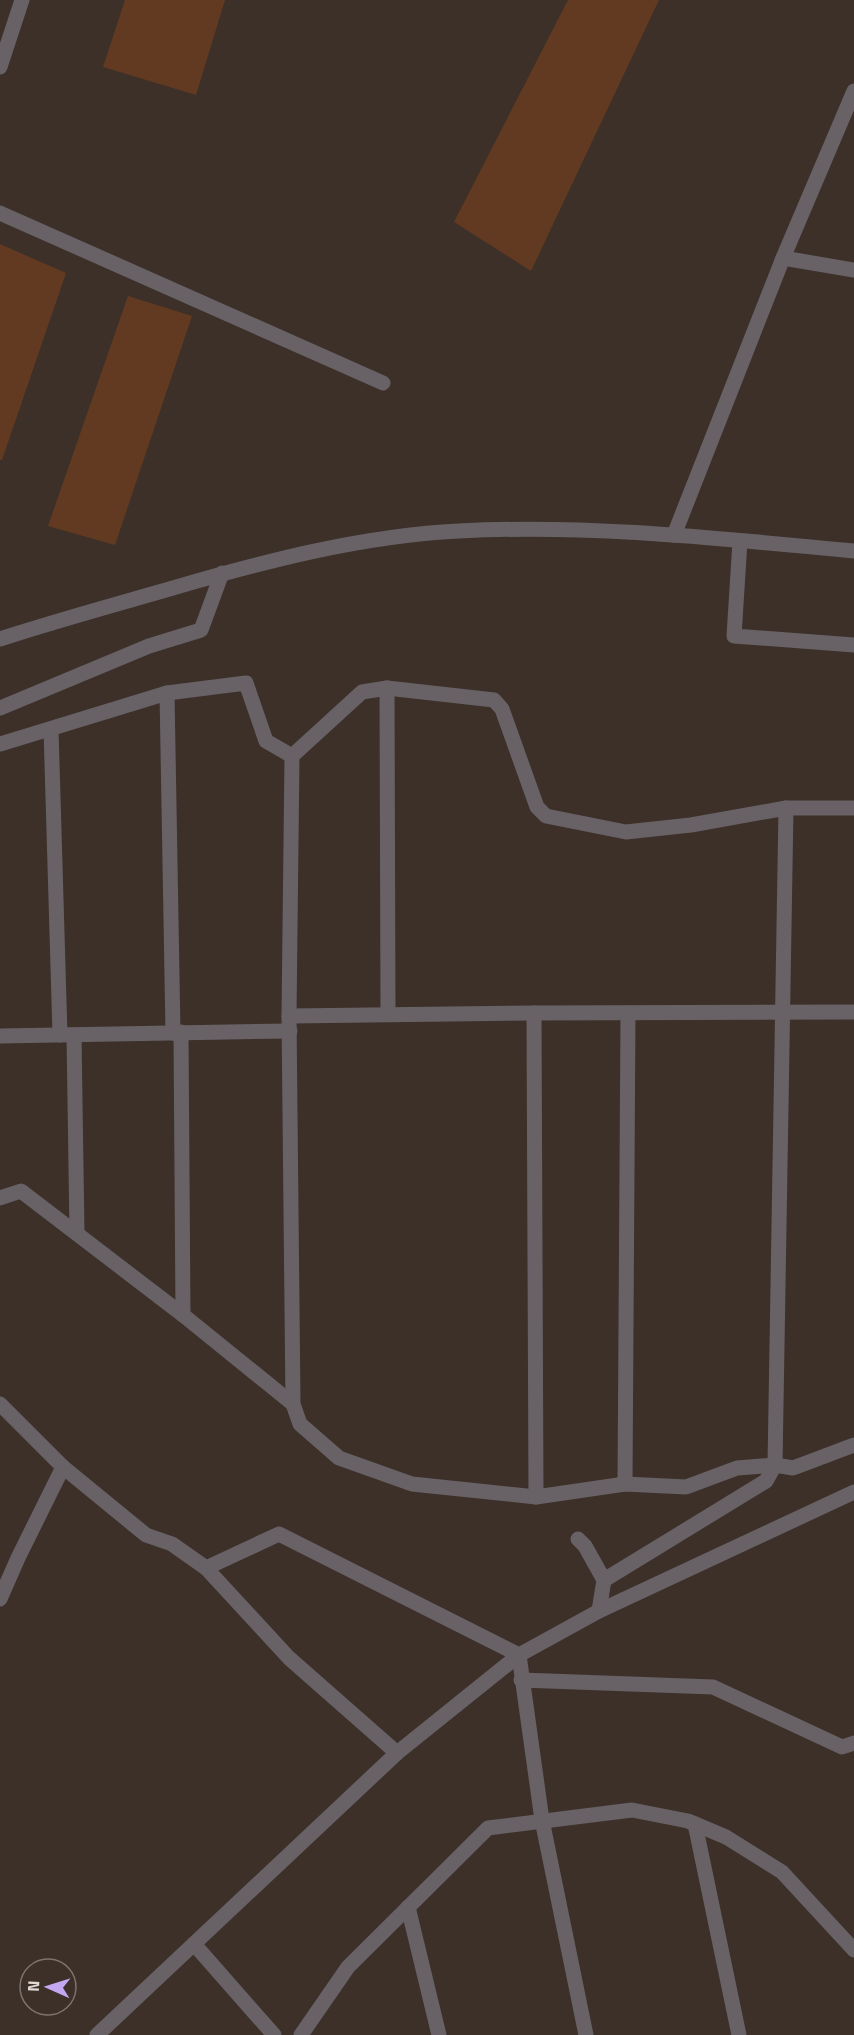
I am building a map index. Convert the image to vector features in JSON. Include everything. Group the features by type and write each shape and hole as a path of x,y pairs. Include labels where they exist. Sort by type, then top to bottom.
{"street":[{"path":"0,67 22,0"},
{"path":"674,535 783,258 854,91"},
{"path":"0,213 383,383"},
{"path":"783,258 854,270"},
{"path":"0,639 284,556 350,544 459,531 552,530 674,535 854,551"},
{"path":"740,541 734,636 854,645"},
{"path":"0,708 149,646 201,630 222,573"},
{"path":"0,744 167,693 246,683 266,741 292,756"},
{"path":"387,688 388,1014"},
{"path":"854,808 786,808 691,825 626,832 546,816 537,807 502,709 494,700 387,688 362,692 292,756 290,1023 293,1404 300,1424 339,1458 412,1484 536,1497 625,1484 686,1487 737,1468 775,1465 793,1468 854,1445"},
{"path":"167,693 183,1315"},
{"path":"51,729 77,1233"},
{"path":"604,1580 766,1481 775,1465 786,808"},
{"path":"534,1012 536,1497"},
{"path":"0,1036 177,1033 388,1014 854,1012"},
{"path":"625,1484 628,1013"},
{"path":"0,1198 21,1191 183,1315 293,1404"},
{"path":"0,1404 63,1467 146,1535 172,1544 206,1568 289,1658 397,1753"},
{"path":"0,1599 63,1467"},
{"path":"97,2035 397,1753 519,1655 599,1611 854,1492"},
{"path":"206,1568 279,1534 519,1655"},
{"path":"578,1539 585,1546 604,1580 599,1611"},
{"path":"519,1655 542,1820 586,2035"},
{"path":"521,1680 713,1687 842,1747 854,1743"},
{"path":"301,2035 348,1967 488,1828 632,1810 695,1824 726,1837 782,1872 854,1950"},
{"path":"695,1824 739,2035"},
{"path":"408,1907 439,2035"},
{"path":"194,1944 274,2035"}],"building":[{"path":"125,0 225,0 196,95 103,67"},
{"path":"568,0 659,0 531,271 454,222"},
{"path":"0,244 66,273 2,460 0,460"},
{"path":"128,296 192,316 115,545 48,526"}]}
